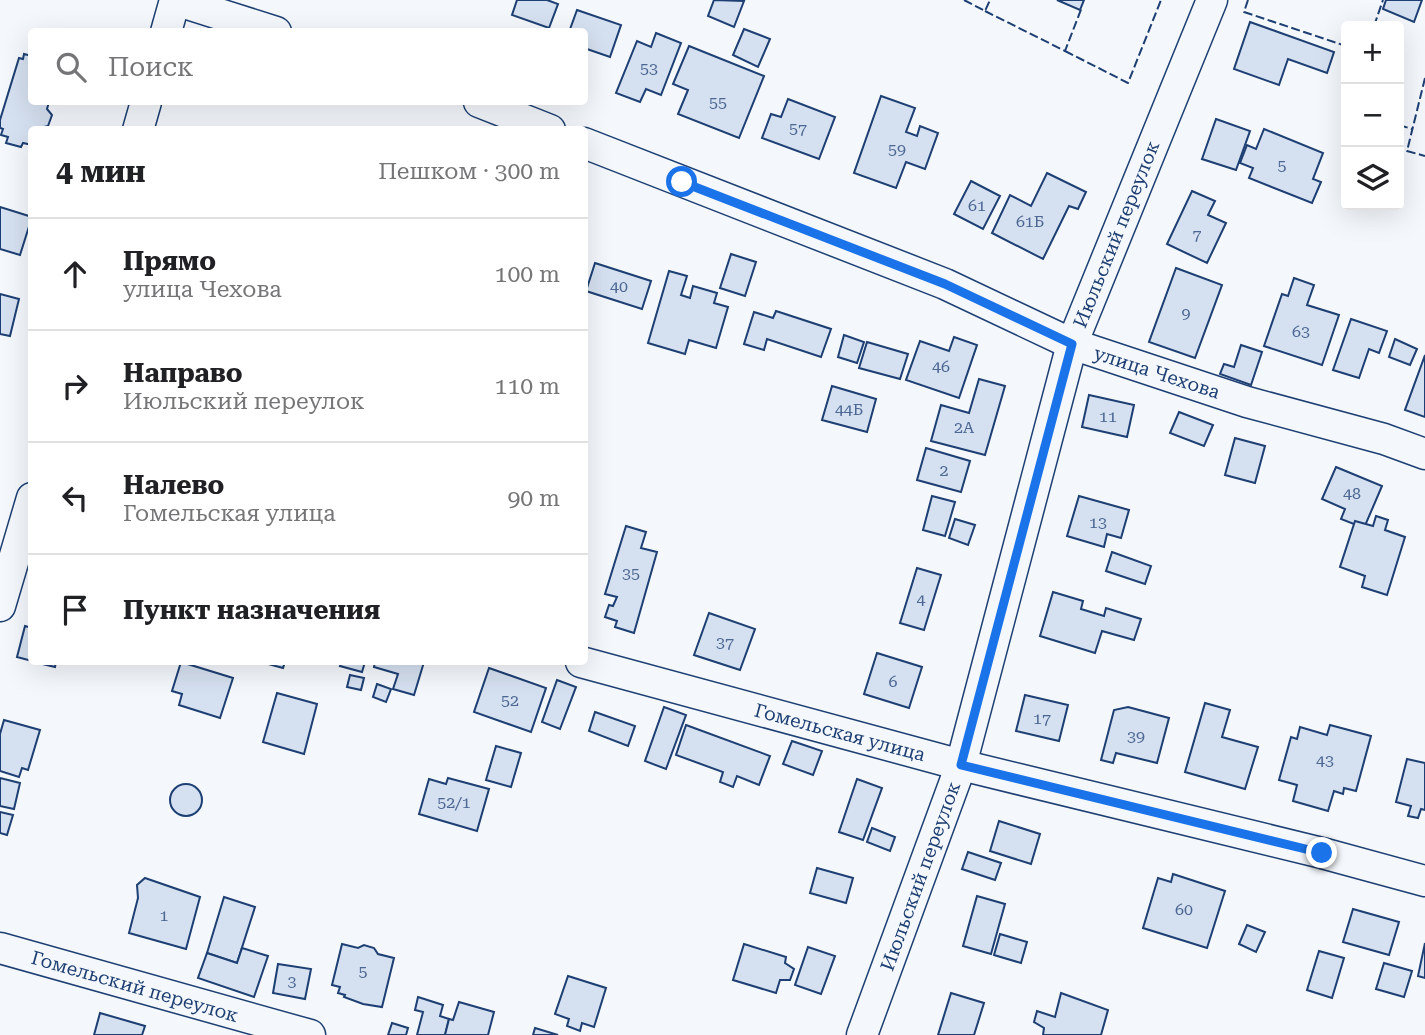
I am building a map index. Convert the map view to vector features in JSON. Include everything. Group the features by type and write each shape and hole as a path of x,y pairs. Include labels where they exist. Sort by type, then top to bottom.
{"street":[{"path":"167,28 175,0 263,28"},
{"name":"Июльский переулок","path":"862,1035 961,765 1072,344 1212,0"},
{"path":"139,126 145,105"},
{"path":"488,105 540,126"},
{"name":"улица Чехова","path":"588,145 945,284 1072,344 1247,402 1384,439 1425,454"},
{"path":"0,606 28,514"},
{"name":"Гомельская улица","path":"588,664 961,765 1322,853 1425,881"},
{"name":"Гомельский переулок","path":"0,948 310,1035"}],"building":[{"path":"517,0 547,0 558,4 549,28 512,15"},
{"path":"714,0 744,1 734,27 708,16"},
{"path":"1057,0 1084,0 1080,10"},
{"path":"1386,0 1422,0 1414,22 1383,9"},
{"path":"577,10 621,25 610,57 588,49 588,28 570,28"},
{"path":"1250,22 1334,52 1327,73 1288,59 1279,85 1234,69"},
{"path":"744,29 770,39 758,67 733,55"},
{"path":"656,33 681,43 661,95 646,89 640,102 616,93 637,41 651,47"},
{"path":"689,46 764,76 739,138 678,114 688,90 673,84"},
{"path":"24,54 28,55 28,105 48,105 47,109 52,115 48,126 28,126 28,144 23,143 21,147 6,143 8,137 1,135 3,129 0,128 0,120 19,58 23,59"},
{"path":"881,96 915,108 906,132 917,136 920,126 938,133 925,169 906,162 896,188 854,173"},
{"path":"788,99 835,117 819,159 762,138 771,114 781,117"},
{"path":"1216,119 1250,131 1236,170 1202,159"},
{"path":"1264,129 1323,153 1313,179 1321,182 1312,203 1249,178 1253,168 1240,163 1247,145 1256,149"},
{"path":"1047,173 1086,192 1078,209 1069,206 1043,259 992,233 1010,195 1031,206"},
{"path":"971,181 1000,196 983,229 954,214"},
{"path":"1192,191 1215,201 1208,215 1226,223 1207,263 1167,244"},
{"path":"0,207 28,216 28,230 20,255 0,249"},
{"path":"731,254 756,262 745,296 720,288"},
{"path":"595,263 651,281 642,309 588,292"},
{"path":"1176,268 1222,285 1195,358 1149,342"},
{"path":"669,271 687,276 681,295 690,298 693,286 717,293 714,303 728,307 716,348 689,340 685,354 648,343"},
{"path":"1294,278 1314,285 1307,305 1339,315 1322,365 1264,346 1282,294 1288,296"},
{"path":"0,294 19,299 10,336 0,334"},
{"path":"776,311 831,329 821,357 767,339 764,350 744,344 754,312 773,318"},
{"path":"1351,319 1387,331 1379,353 1369,349 1359,378 1333,370"},
{"path":"844,335 864,342 857,363 838,357"},
{"path":"954,337 977,345 959,398 906,380 920,341 949,351"},
{"path":"1395,339 1417,349 1410,365 1389,357"},
{"path":"867,342 908,354 900,379 859,368"},
{"path":"1241,345 1262,352 1251,385 1220,374 1224,364 1234,367"},
{"path":"1425,355 1425,417 1405,410"},
{"path":"979,379 1005,386 985,455 931,441 941,405 969,413"},
{"path":"832,386 876,399 867,432 822,420"},
{"path":"1089,395 1134,405 1127,437 1082,427"},
{"path":"1179,412 1213,425 1204,446 1170,433"},
{"path":"1235,438 1265,446 1255,483 1225,475"},
{"path":"926,448 970,461 961,492 917,480"},
{"path":"1336,467 1382,486 1364,528 1341,519 1345,509 1322,499"},
{"path":"932,496 955,502 945,536 923,530"},
{"path":"1079,496 1129,510 1121,538 1107,534 1104,547 1067,536"},
{"path":"1376,516 1388,520 1385,530 1405,537 1387,595 1362,587 1365,576 1340,567 1355,521 1373,526"},
{"path":"955,519 975,525 968,545 949,538"},
{"path":"626,526 646,532 641,548 657,552 634,633 615,627 617,621 605,617 609,605 613,606 617,597 605,594"},
{"path":"1112,552 1151,566 1145,584 1106,571"},
{"path":"917,568 941,575 924,630 900,623"},
{"path":"1053,592 1083,601 1081,609 1104,616 1106,608 1141,619 1134,640 1102,631 1095,653 1040,636"},
{"path":"709,613 755,629 740,670 694,655"},
{"path":"25,626 28,627 28,660 17,657"},
{"path":"877,653 922,667 909,708 864,694"},
{"path":"180,665 191,665 233,678 220,718 179,705 182,694 172,691"},
{"path":"340,665 364,665 362,672"},
{"path":"423,665 414,695 393,689 398,674 374,667"},
{"path":"489,668 546,688 531,732 474,712"},
{"path":"350,675 364,678 361,690 347,687"},
{"path":"557,680 576,687 560,729 542,722"},
{"path":"377,684 391,689 386,702 373,697"},
{"path":"277,693 317,704 304,754 263,742"},
{"path":"1025,695 1068,705 1059,741 1016,731"},
{"path":"1205,703 1230,710 1222,737 1258,747 1245,789 1185,772"},
{"path":"664,707 686,715 666,769 645,761"},
{"path":"1128,707 1169,718 1157,763 1116,753 1113,763 1101,760 1114,710"},
{"path":"595,712 635,726 628,746 589,731"},
{"path":"4,720 40,730 28,770 22,768 19,777 0,771 0,734"},
{"path":"686,725 770,756 759,785 737,776 733,787 720,782 723,772 676,755"},
{"path":"1330,725 1371,736 1356,791 1344,788 1343,794 1334,791 1328,811 1293,801 1297,785 1279,780 1291,737 1297,739 1300,727 1327,735"},
{"path":"792,741 822,751 813,775 783,764"},
{"path":"496,746 521,753 511,787 486,780"},
{"path":"1407,759 1425,763 1425,810 1421,809 1418,818 1408,816 1411,806 1396,802"},
{"path":"0,778 20,783 14,809 0,806"},
{"path":"448,778 489,789 477,831 419,814 429,779 446,784"},
{"path":"857,779 882,788 863,840 839,832"},
{"path":"186,784 197,789 202,800 197,811 186,816 175,811 170,800 175,789"},
{"path":"0,812 13,815 7,835 0,833"},
{"path":"999,821 1040,834 1031,864 990,851"},
{"path":"872,828 895,837 890,851 867,842"},
{"path":"968,852 1001,863 995,880 962,869"},
{"path":"817,868 853,878 846,903 810,893"},
{"path":"1173,874 1225,891 1207,948 1143,928 1158,878 1171,882"},
{"path":"145,878 200,897 186,949 129,933 138,898 137,885"},
{"path":"977,896 1005,904 991,954 963,946"},
{"path":"224,897 255,907 237,963 207,953"},
{"path":"1353,909 1399,922 1389,955 1343,942"},
{"path":"1247,925 1265,932 1256,952 1239,944"},
{"path":"1000,934 1027,942 1021,963 994,955"},
{"path":"1425,943 1425,978 1418,976"},
{"path":"342,944 358,948 364,945 374,948 378,954 394,958 382,1007 344,997 345,995 338,993 340,987 332,985"},
{"path":"744,944 786,957 785,963 794,969 790,980 780,980 776,993 733,980"},
{"path":"808,947 835,956 821,994 795,985"},
{"path":"242,948 268,956 254,997 198,978 207,953 237,963"},
{"path":"1319,951 1344,958 1332,998 1307,990"},
{"path":"1384,963 1412,971 1404,997 1376,989"},
{"path":"278,964 311,969 305,999 273,993"},
{"path":"568,976 606,988 594,1027 582,1023 580,1031 567,1026 569,1019 555,1014"},
{"path":"951,993 984,1003 974,1035 938,1035"},
{"path":"1061,993 1108,1010 1101,1035 1043,1035 1044,1028 1034,1022 1037,1011 1055,1017"},
{"path":"418,997 443,1005 440,1016 449,1019 445,1035 417,1035 423,1012 415,1010"},
{"path":"459,1002 494,1012 488,1035 445,1035 449,1019 453,1020"},
{"path":"100,1013 145,1026 142,1035 94,1035"},
{"path":"392,1023 408,1028 406,1035 388,1035"},
{"path":"535,1028 558,1035 533,1035"}],"fence":[{"path":"964,0 985,11 990,0"},
{"path":"1065,51 1128,83 1161,0"},
{"path":"1248,0 1244,12 1341,44"},
{"path":"1376,21 1383,0"},
{"path":"985,11 1065,51 1082,7"},
{"path":"1425,78 1407,151 1425,156"},
{"path":"1404,127 1412,129"}],"route":[{"path":"682,182 945,284 1072,344 961,765 1322,853"}]}
